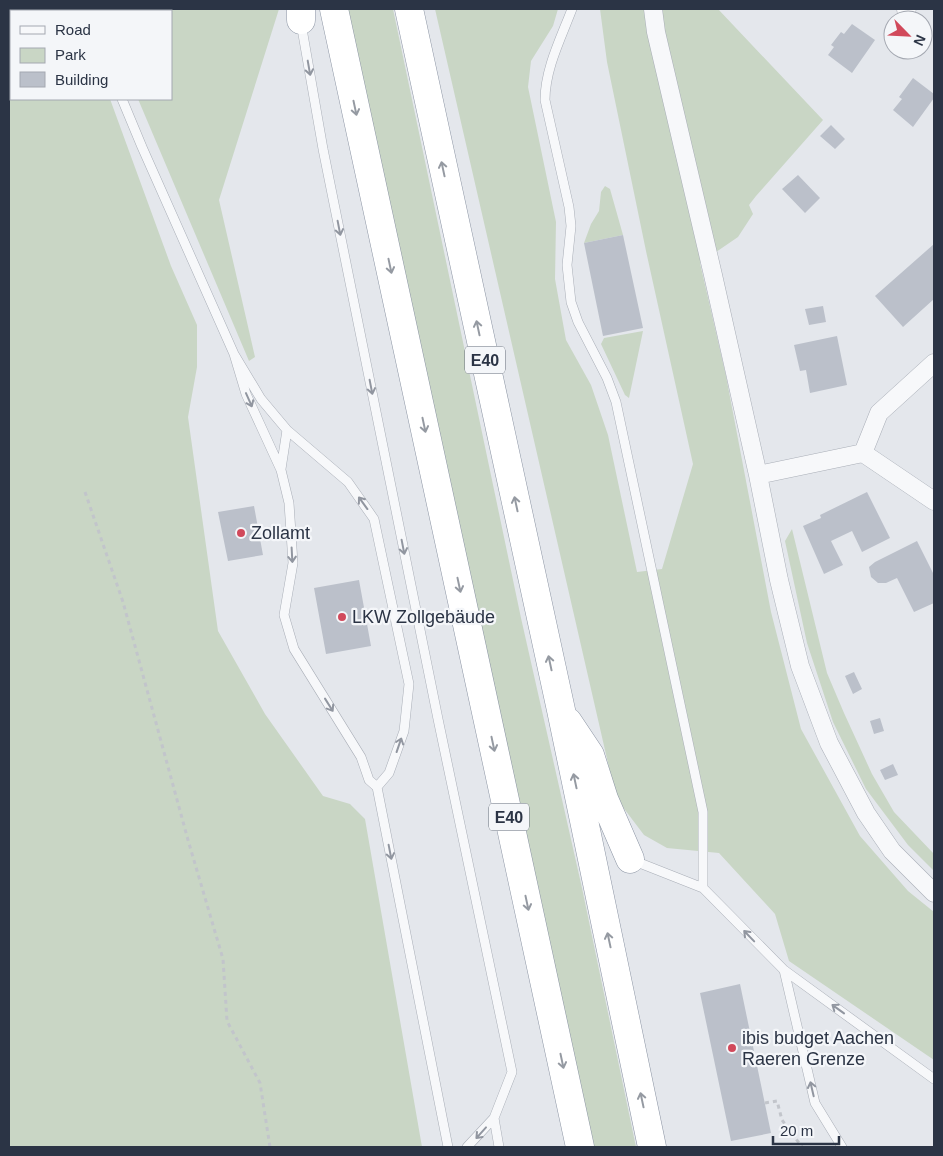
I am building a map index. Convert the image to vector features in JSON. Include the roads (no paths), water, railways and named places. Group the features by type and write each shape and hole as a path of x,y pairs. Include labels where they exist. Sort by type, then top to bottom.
{"highway":[{"name":"E40","path":"334,9 580,1147"},
{"name":"E40","path":"409,9 652,1147"},
{"path":"560,710 590,755 604,799 630,859"}],"street":[{"path":"653,9 656,32 800,666 829,743 866,812 892,851 934,893"},
{"path":"863,453 878,413 934,363"},
{"path":"758,475 863,453 934,501"}],"lane":[{"path":"572,9 552,61 545,87 545,100 569,207 571,226 567,265 569,287 578,322 616,402 703,812 703,888"},
{"path":"301,15 327,168 438,719 512,1072 494,1118 467,1147"},
{"path":"122,100 234,354 261,399 287,430 348,482 374,519 409,684 404,731 389,773 377,787"},
{"path":"234,354 246,394 280,470 289,503 293,563 284,615 294,649 361,757 369,780 377,787 448,1147"},
{"path":"280,470 287,430"},
{"path":"630,859 703,888 784,970 934,1078"},
{"path":"784,970 815,1103 842,1147"},
{"path":"494,1118 499,1147"}],"place":[{"name":"Zollamt","path":"241,533"},
{"name":"LKW Zollgebäude","path":"342,617"},
{"name":"ibis budget Aachen Raeren Grenze","path":"732,1048"}]}
